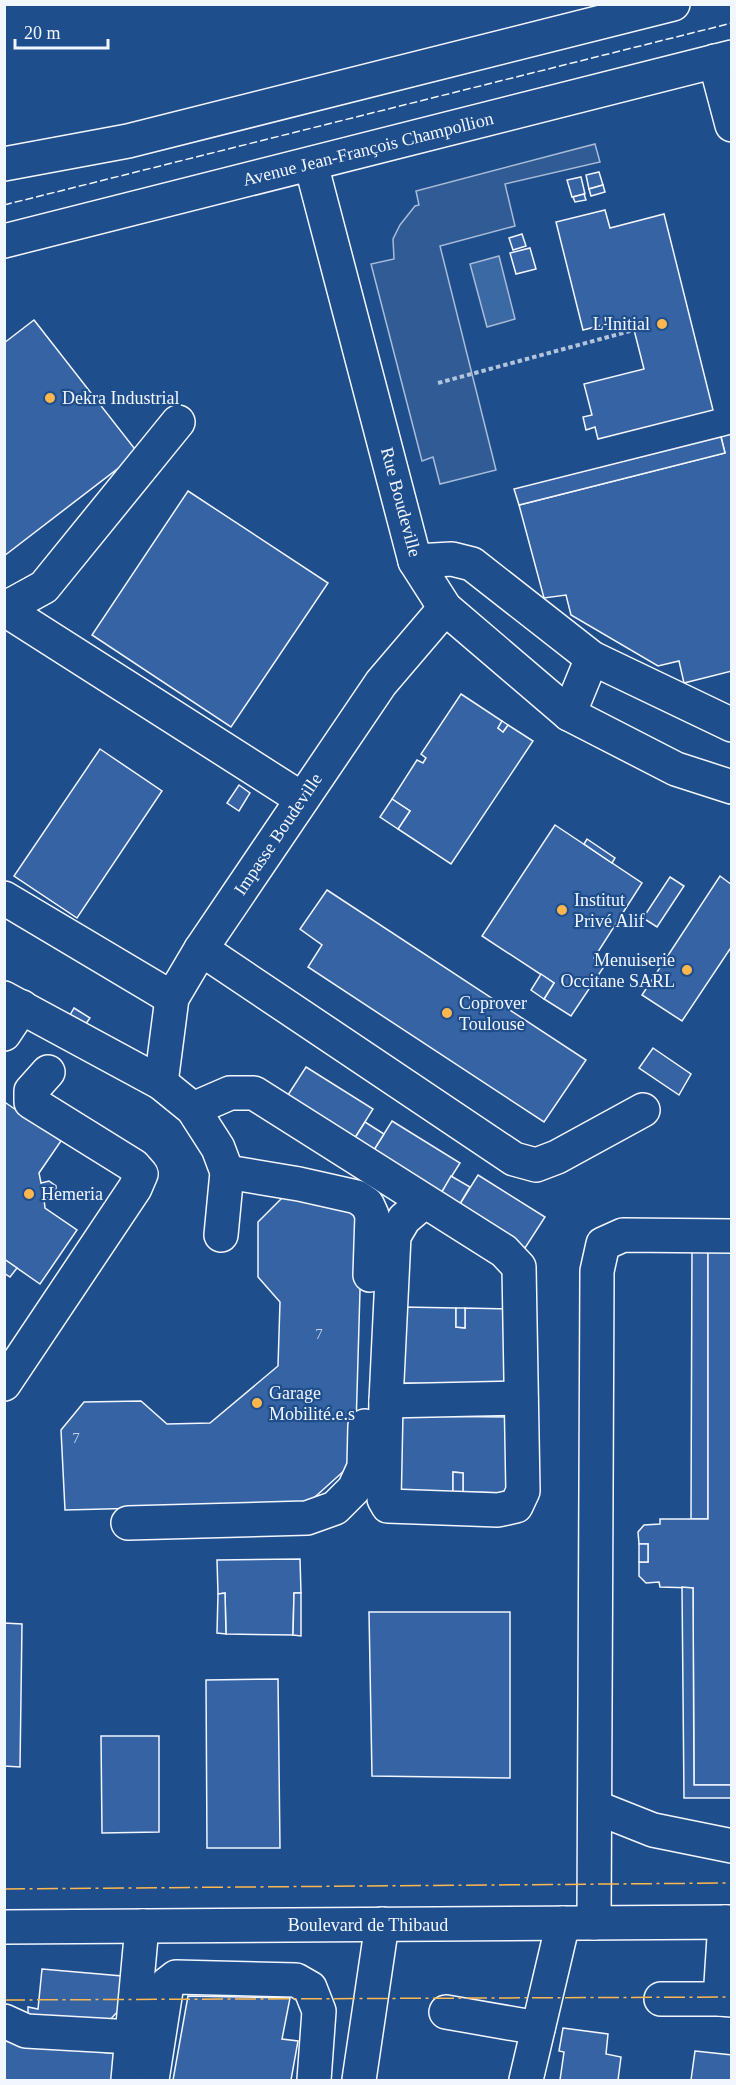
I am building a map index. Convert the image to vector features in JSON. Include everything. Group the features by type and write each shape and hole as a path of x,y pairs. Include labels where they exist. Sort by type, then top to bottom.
{"street":[{"path":"4,164 128,141 673,4"},
{"path":"723,59 732,125"},
{"name":"Avenue Jean-François Champollion","path":"4,241 723,59"},
{"name":"Rue Boudeville","path":"311,164 416,561 445,608 569,714 676,769 732,787"},
{"path":"178,422 44,587 4,609 302,799"},
{"path":"416,561 452,559 472,564 592,658 732,725"},
{"name":"Impasse Boudeville","path":"161,1083 172,998 201,949 381,683 445,608"},
{"path":"569,714 592,658"},
{"path":"4,898 172,998"},
{"path":"201,949 514,1159 536,1165 557,1157 643,1110"},
{"path":"10,1013 161,1083 193,1109 218,1148 227,1172 221,1235"},
{"path":"4,1384 135,1188 141,1174 134,1166 32,1102 31,1091 48,1072"},
{"path":"193,1109 231,1093 254,1093 425,1201 504,1251 519,1267 523,1491 516,1506 498,1510 388,1506 384,1499 394,1236 404,1219 425,1201"},
{"path":"129,1523 307,1518 334,1508 354,1489 364,1467 372,1215 370,1210 367,1204 357,1197 299,1184 227,1172"},
{"path":"526,2080 538,2028 579,1923 595,1807 597,1271 603,1244 623,1235 732,1236"},
{"path":"386,1401 521,1398"},
{"path":"595,1807 653,1830 732,1846"},
{"path":"661,1999 726,1999 728,1922"},
{"name":"Boulevard de Thibaud","path":"4,1927 728,1922"},
{"path":"359,2080 382,1924"},
{"path":"128,2080 141,1926"},
{"path":"152,2080 167,1984 176,1977 296,1980 310,1988 318,2011 314,2080"},
{"path":"446,2012 538,2028"},
{"path":"4,2021 26,2031 132,2037"}],"path":[{"path":"438,383 634,330"}],"shaded area":[{"path":"595,144 600,162 505,184 515,226 440,246 496,470 440,484 433,457 422,461 371,264 394,259 393,239 400,225 415,206 419,205 416,191"},
{"path":"499,256 515,319 487,327 470,264"}],"building":[{"path":"599,172 603,185 589,189 586,175"},
{"path":"581,177 585,194 572,197 567,180"},
{"path":"603,185 605,192 591,196 589,189"},
{"path":"584,194 586,200 575,202 573,197"},
{"name":"L'Initial","path":"605,210 610,228 664,214 713,410 598,439 595,427 586,430 583,417 592,415 584,384 644,369 631,318 583,330 556,222"},
{"path":"522,234 526,246 513,250 509,238"},
{"path":"530,248 536,269 516,274 510,253"},
{"name":"Dekra Industrial","path":"34,320 138,453 4,556 4,343"},
{"path":"732,434 732,671 684,683 679,661 658,666 571,615 566,595 544,598 519,505 725,453 721,437"},
{"path":"721,437 725,453 519,505 514,489"},
{"path":"188,491 328,583 231,727 92,635"},
{"path":"461,694 502,721 498,728 503,732 508,725 533,741 451,864 398,829 410,811 392,799 417,760 423,763 426,758 421,754"},
{"path":"502,721 508,725 503,732 498,728"},
{"path":"100,749 162,791 77,918 14,876"},
{"path":"239,785 250,793 239,811 227,803"},
{"path":"392,799 410,811 398,829 380,817"},
{"name":"Institut Privé Alif","path":"555,825 642,883 594,958 605,965 571,1016 544,999 554,983 482,936"},
{"path":"587,839 615,858 612,863 584,844"},
{"name":"Menuiserie Occitane SARL","path":"720,876 732,885 732,946 682,1021 642,995"},
{"path":"670,877 684,886 657,927 643,918"},
{"name":"Coprover Toulouse","path":"327,890 586,1060 544,1122 308,967 322,945 300,929"},
{"path":"541,974 554,983 544,999 531,990"},
{"path":"74,1008 90,1018 85,1025 70,1015"},
{"path":"653,1048 691,1074 679,1095 639,1068"},
{"path":"306,1067 373,1109 353,1141 286,1098"},
{"name":"Hemeria","path":"6,1103 61,1141 39,1173 41,1183 49,1181 56,1186 52,1197 44,1199 45,1208 77,1230 40,1284 4,1259 4,1106"},
{"path":"392,1121 460,1163 440,1195 372,1153"},
{"path":"365,1122 384,1134 372,1153 353,1141"},
{"path":"478,1175 545,1217 525,1248 458,1207"},
{"path":"451,1176 470,1187 458,1207 440,1195"},
{"path":"282,1198 338,1199 362,1222 355,1461 307,1504 65,1510 61,1430 84,1402 141,1401 167,1424 210,1423 278,1366 280,1302 258,1277 258,1222"},
{"path":"692,1242 708,1242 708,1519 691,1519"},
{"path":"708,1242 732,1242 732,1785 694,1785 693,1588 660,1587 659,1582 646,1583 639,1576 639,1562 648,1562 648,1544 639,1544 638,1532 644,1525 660,1524 660,1519 708,1519"},
{"path":"4,1259 17,1268 10,1277 4,1273"},
{"path":"403,1307 456,1308 456,1327 465,1328 465,1308 514,1309 513,1385 401,1383"},
{"path":"456,1308 465,1308 465,1328 456,1327"},
{"path":"401,1416 512,1417 511,1493 463,1492 463,1473 453,1472 453,1492 399,1491"},
{"path":"453,1472 463,1473 463,1492 453,1492"},
{"path":"639,1544 648,1544 648,1562 639,1562"},
{"path":"300,1559 301,1593 294,1593 293,1635 226,1634 225,1593 218,1594 217,1560"},
{"path":"682,1587 693,1588 694,1785 732,1785 732,1798 684,1798"},
{"path":"225,1593 226,1634 217,1633 218,1594"},
{"path":"294,1593 301,1593 301,1636 293,1635"},
{"path":"369,1612 510,1612 510,1778 372,1776"},
{"path":"4,1623 22,1624 20,1767 4,1766"},
{"path":"278,1679 280,1848 207,1848 206,1680"},
{"path":"101,1736 159,1736 159,1832 102,1833"},
{"path":"42,1969 122,1976 119,2010 108,2022 28,2017 28,2007 38,2009"},
{"path":"188,1996 290,1998 282,2039 298,2041 291,2080 173,2080"},
{"path":"563,2028 608,2034 606,2054 621,2057 618,2080 560,2080 564,2052 559,2051"},
{"path":"4,2041 118,2054 115,2080 4,2080"},
{"path":"695,2051 732,2055 732,2080 691,2080"}],"fence":[{"path":"4,205 732,23"}],"power":[{"path":"4,1889 732,1883"},
{"path":"4,2000 732,1997"}],"place":[{"name":"L'Initial","path":"662,324"},
{"name":"Dekra Industrial","path":"50,398"},
{"name":"Institut Privé Alif","path":"562,910"},
{"name":"Menuiserie Occitane SARL","path":"687,970"},
{"name":"Coprover Toulouse","path":"447,1013"},
{"name":"Hemeria","path":"29,1194"},
{"name":"Garage Mobilité.e.s","path":"257,1403"}]}
